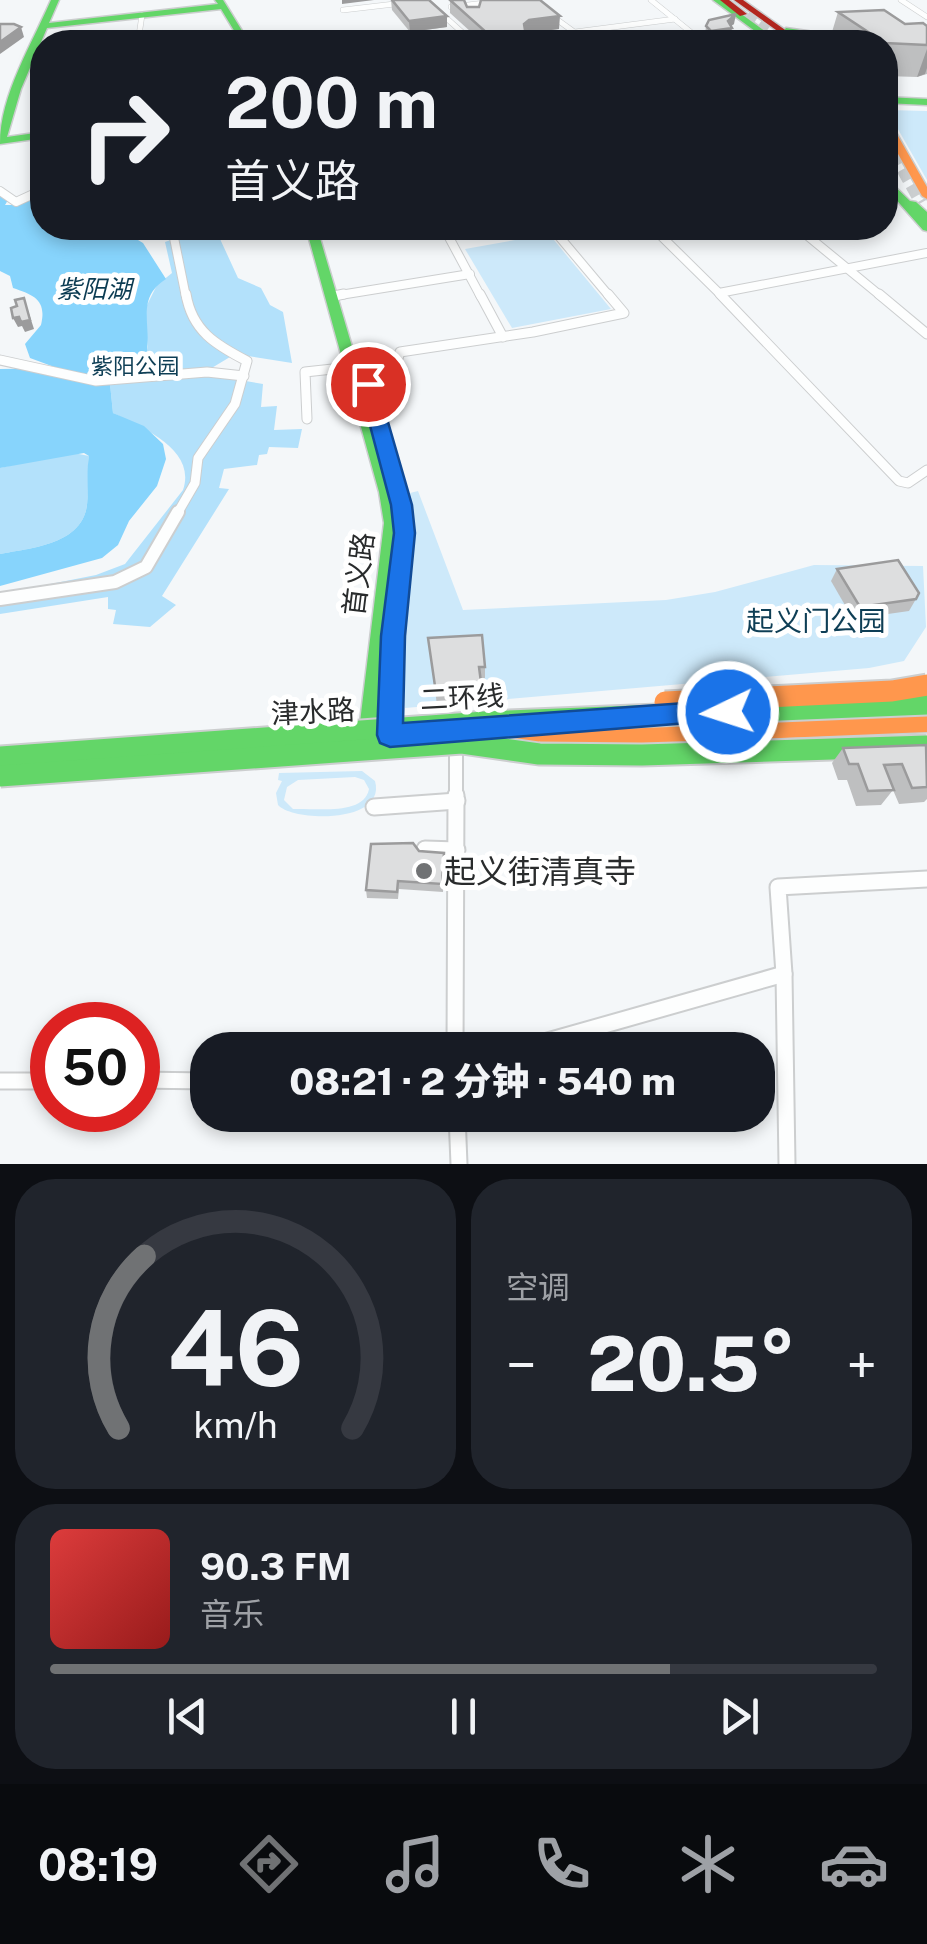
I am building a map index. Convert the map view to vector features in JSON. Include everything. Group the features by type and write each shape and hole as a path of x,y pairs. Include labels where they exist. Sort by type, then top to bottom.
{"main road":[{"path":"42,30 55,0"},
{"path":"45,26 221,3 238,30"},
{"path":"770,27 813,30"},
{"path":"30,56 1,138 30,134"},
{"path":"898,101 927,102"},
{"path":"898,150 922,201 927,228"},
{"path":"898,185 922,201"},
{"name":"首义路","path":"317,240 338,294"},
{"name":"首义路","path":"324,240 359,379 401,505 404,533 378,746"},
{"path":"878,701 927,675"},
{"path":"547,721 664,702 892,691 927,685"},
{"name":"津水路","path":"0,774 378,746 927,695"},
{"name":"二环线","path":"0,756 547,721 927,704"},
{"path":"459,748 642,756 926,738"},
{"name":"津水路","path":"0,756 378,746 459,748"},
{"name":"二环线","path":"0,774 459,748"}],"street":[{"path":"342,10 426,0 461,30"},
{"path":"530,0 572,30"},
{"path":"651,0 687,30"},
{"path":"901,0 918,29"},
{"path":"437,8 485,3"},
{"path":"140,30 142,15"},
{"path":"592,30 674,20"},
{"path":"0,191 16,202 30,196"},
{"path":"0,600 106,584 142,570 192,489 198,458 226,422 247,361 210,343 193,324 175,240"},
{"path":"451,240 503,337"},
{"path":"307,419 306,372 359,379 392,376 400,352 624,313 562,240"},
{"path":"664,240 899,481 911,482 927,470"},
{"path":"813,240 927,334"},
{"path":"719,294 927,254"},
{"path":"338,294 469,272"},
{"path":"214,372 235,357"},
{"path":"0,360 102,381 214,372 244,376"},
{"path":"455,1032 459,748"},
{"path":"374,807 457,801"},
{"path":"425,849 457,850"},
{"path":"787,1164 784,974 778,887 927,879"},
{"path":"579,1032 784,974"},
{"path":"0,1081 30,1080"},
{"path":"160,1080 190,1080"},
{"path":"457,1132 459,1164"}],"green space":[{"path":"898,110 927,111 927,180 898,129"},
{"name":"紫阳公园","path":"221,240 238,278 261,288 270,305 283,312 292,363 235,354 210,369 115,376 144,361 148,346 144,311 157,285 172,273 165,242"},
{"path":"515,240 554,240 611,309 512,328 465,249"},
{"path":"210,375 263,384 261,407 277,406 274,430 302,429 298,448 269,447 267,454 259,455 257,465 224,469 219,488 229,489 162,596 176,605 150,627 113,624 116,610 108,609 108,597 0,614 0,594 96,575 125,564 183,490 185,476 175,452 152,433 113,413 110,384"},
{"path":"69,452 89,456 87,505 76,529 53,542 0,554 0,468"},
{"name":"起义门公园","path":"418,491 463,610 666,600 715,592 814,565 923,566 926,627 904,661 869,668 405,708 405,633 415,530 410,493"},
{"path":"362,771 375,781 375,795 367,805 337,816 287,811 278,805 276,793 282,781 278,780 279,773","holes":["298,780 364,780 369,789 365,798 349,807 293,809 284,800 287,787"]}],"water":[{"name":"紫阳湖","path":"0,193 8,200 5,205 20,205 30,199 30,240 138,240 166,279 156,287 147,307 144,362 129,366 110,384 113,413 144,426 163,444 166,459 157,486 129,521 118,545 102,558 0,586 0,554 65,536 76,529 87,505 89,456 84,453 0,468 0,369 57,368 30,358 25,344 41,325 40,304 33,296 13,288 10,276 0,271"}],"building":[{"path":"392,0 429,0 447,16 409,21"},
{"path":"450,0 464,0 467,7 479,7 481,0 540,0 560,16 529,20 524,24 525,30 484,30"},
{"path":"884,10 905,24 923,23 927,26 927,45 898,44 898,30 865,30 838,12"},
{"path":"736,14 728,21 732,28 710,30 706,26 709,20"},
{"path":"0,24 14,24 21,27 0,42"},
{"path":"24,298 30,320 21,322 19,317 13,318 11,308 17,306 15,300"},
{"path":"898,560 919,593 916,599 860,607 837,569"},
{"path":"482,635 482,690 436,693 428,638"},
{"path":"926,745 927,787 912,788 902,764 884,765 894,790 868,791 858,764 849,764 843,748"},
{"path":"413,843 419,851 444,853 442,884 398,881 397,892 366,890 371,844"}],"tunnel":[{"path":"748,14 771,30"},
{"path":"898,161 921,203"}],"traffic: fast":[{"path":"42,30 55,0"},
{"path":"219,0 238,30"},
{"path":"717,0 758,30"},
{"path":"45,26 223,6"},
{"path":"1,140 30,59"},
{"path":"898,101 927,102"},
{"path":"0,141 30,137"},
{"path":"898,195 927,228"},
{"path":"912,204 927,218"},
{"path":"314,240 387,492 392,523 368,739"},
{"path":"389,740 403,522"},
{"path":"0,757 485,722 927,704"},
{"path":"0,776 462,743 539,754 642,755 927,746"}],"traffic: slow":[{"path":"898,145 927,196"},
{"path":"665,702 892,691 927,685"},
{"path":"494,741 927,723"}],"traffic: jam":[{"path":"724,0 743,14"},
{"path":"738,0 781,30"}],"place":[{"name":"起义街清真寺","path":"424,871"}],"route":[{"path":"368,384 401,505 404,533 393,636 390,735 728,712"}]}
